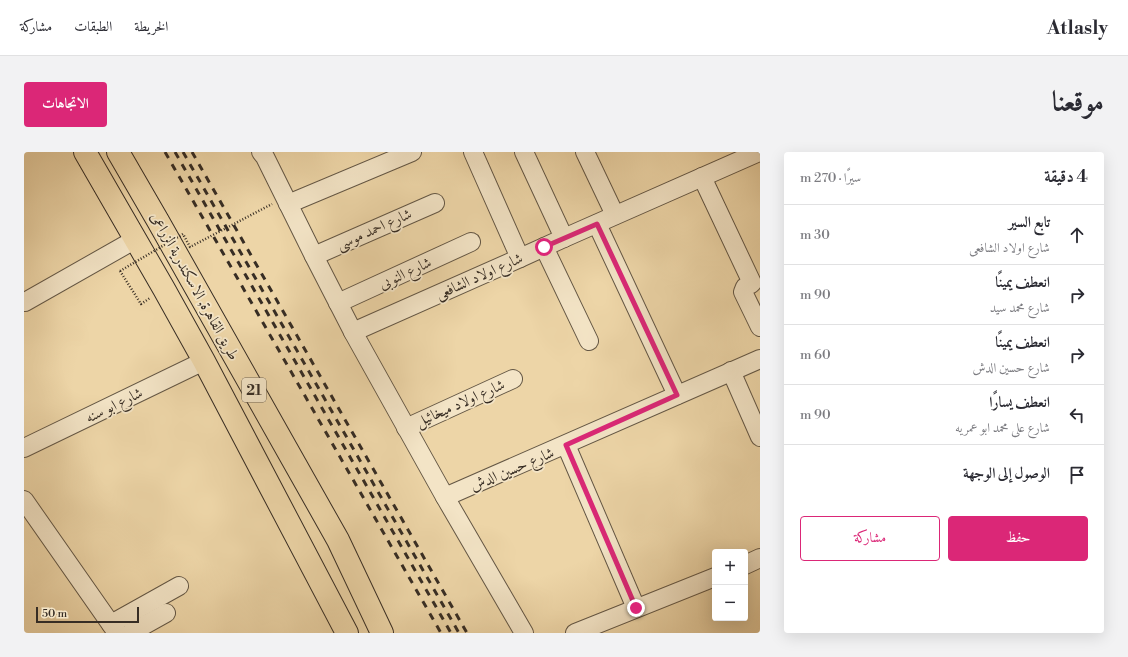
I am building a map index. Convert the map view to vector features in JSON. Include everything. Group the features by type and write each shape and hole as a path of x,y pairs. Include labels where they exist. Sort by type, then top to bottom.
{"highway":[{"name":"طريق القاهرة, الاسكندرية الزراعى","path":"85,152 204,361 347,633"},
{"name":"طريق القاهرة, الاسكندرية الزراعى","path":"118,152 338,540 382,633"}],"street":[{"path":"280,204 412,152"},
{"path":"473,152 520,258"},
{"path":"524,152 564,238"},
{"path":"585,152 615,215"},
{"name":"شارع اولاد الشافعى","path":"353,332 759,152"},
{"path":"268,154 280,204 314,256 353,332 406,428 524,633"},
{"path":"702,177 752,283 744,288 743,292 760,327"},
{"name":"شارع احمد موسى","path":"314,256 435,203"},
{"path":"597,224 677,395"},
{"path":"25,302 136,240"},
{"name":"شارع النوبى","path":"338,303 471,242"},
{"path":"544,247 589,341"},
{"name":"شارع حسين الدش","path":"445,497 566,445 760,358"},
{"name":"شارع ابو سنه","path":"24,448 204,361"},
{"path":"731,371 760,437"},
{"name":"شارع اولاد ميخائيل","path":"406,428 513,379"},
{"path":"566,445 636,608"},
{"path":"24,500 114,628 179,586"},
{"path":"748,564 760,558"},
{"path":"575,633 712,578"},
{"path":"130,633 166,613"}],"path":[{"path":"141,304 120,271 183,234 190,247 280,204"}],"railway":[{"path":"165,152 441,633"},
{"path":"175,152 451,633"},
{"path":"183,152 459,633"},
{"path":"192,152 467,633"}],"route":[{"path":"544,247 597,224 677,395 566,445 636,608"}]}
